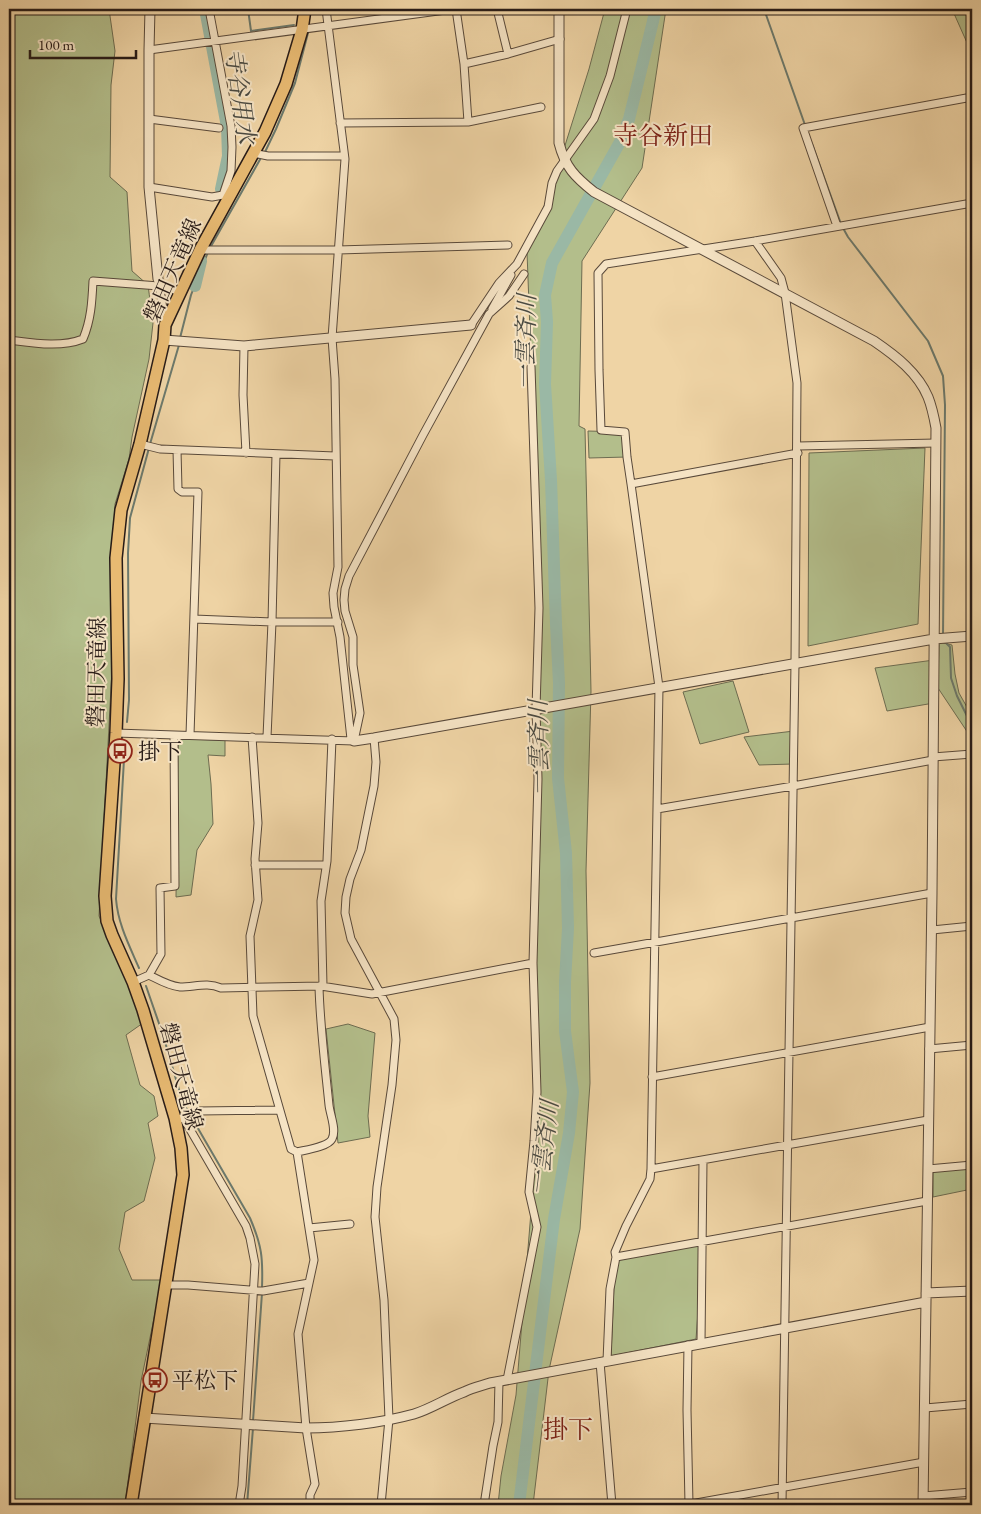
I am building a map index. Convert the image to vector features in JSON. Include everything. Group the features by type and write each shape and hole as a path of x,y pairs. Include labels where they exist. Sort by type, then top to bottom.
{"main road":[{"name":"磐田天竜線","path":"131,1505 183,1175 184,1118 133,982 112,935 106,911 106,881 116,733 118,679 116,558 121,510 140,444 164,340 165,325 226,196 265,132 286,84 302,30 305,9"},
{"path":"970,9 972,14"}],"street":[{"path":"150,9 148,50 149,187 165,325"},
{"path":"149,187 212,196 226,196 231,171 231,126 209,9"},
{"path":"326,9 344,156 332,338 335,379 338,567 333,593 352,740"},
{"path":"148,50 302,30 422,11 455,9 464,64 468,122"},
{"path":"498,9 508,54"},
{"path":"559,9 558,142 573,174 594,192 874,341 896,356 920,383 928,397 936,428 936,444 932,930 923,1500 972,1492"},
{"path":"352,740 360,713 353,665 353,637 345,611 344,589 395,488 548,207 552,183 557,171 594,118 610,76 628,9"},
{"path":"464,64 560,39"},
{"path":"837,226 803,128 972,97"},
{"path":"340,123 468,122 542,106"},
{"path":"149,119 220,128"},
{"path":"253,153 268,156 344,156"},
{"path":"612,1505 603,1362 610,1290 616,1252 626,1226 650,1179 651,1169 658,688 625,432 601,430 598,273 606,264 755,241 972,203"},
{"path":"755,241 781,278 785,293 797,383 798,450 792,918 782,1505"},
{"path":"200,250 338,250 508,245"},
{"path":"164,340 244,346 471,324 499,283 516,264"},
{"path":"489,314 510,296 524,274"},
{"path":"9,340 41,344 74,342 83,339 91,316 93,281 159,283 180,292"},
{"path":"244,346 243,395 246,453"},
{"path":"484,1505 493,1446 537,1227 529,1192 537,1092 533,964 538,779 536,709 539,608 531,367"},
{"path":"140,444 160,449 335,456"},
{"path":"631,484 798,450 936,444"},
{"path":"177,450 178,489 182,492 198,492 190,735"},
{"path":"267,738 276,454"},
{"path":"194,619 338,622"},
{"path":"116,733 352,740 374,738 934,639 972,636"},
{"path":"133,982 149,975 161,954 160,888 175,886 174,734"},
{"path":"252,737 258,823 255,865 258,900 250,936 253,1016 291,1149 297,1152 327,1144 332,1139 334,1131 320,1008 321,901 326,865 332,739"},
{"path":"374,738 376,762 374,786 361,850 348,888 345,913 351,939 394,1019 396,1040 392,1085 377,1186 375,1217 384,1300 389,1419 381,1505"},
{"path":"657,808 793,786 933,759 972,754"},
{"path":"255,865 326,865"},
{"path":"594,954 932,893"},
{"path":"932,930 972,926"},
{"path":"149,975 178,987 213,984 221,988 321,986 372,994 533,964"},
{"path":"652,1076 930,1027"},
{"path":"929,1049 972,1045"},
{"path":"239,1505 250,1424 258,1290 255,1264 246,1226 184,1118 199,1111 279,1110"},
{"path":"651,1169 928,1120"},
{"path":"297,1152 314,1260 298,1334 306,1428 315,1484 310,1495 310,1505"},
{"path":"701,1343 703,1160"},
{"path":"928,1169 972,1165"},
{"path":"616,1257 927,1201"},
{"path":"309,1228 350,1224"},
{"path":"165,1285 188,1284 258,1290 309,1283"},
{"path":"144,1418 306,1428 329,1428 389,1419 414,1414 463,1392 506,1380 785,1328 926,1297 972,1291"},
{"path":"688,1346 687,1505 924,1462"},
{"path":"925,1408 972,1404"}],"green space":[{"path":"9,9 109,9 115,51 111,85 110,177 127,192 132,271 148,285 153,323 149,359 129,459 115,504 112,571 112,668 99,916 143,1023 126,1035 140,1085 154,1096 158,1116 148,1123 155,1158 144,1201 125,1212 119,1249 132,1280 162,1280 141,1381 125,1505 9,1505 9,224 15,221 9,223"},
{"path":"605,9 666,9 642,168 582,261 579,426 585,429 591,691 586,871 590,1083 580,1229 549,1370 533,1505 498,1505 501,1476 516,1395 539,1114 535,908 535,462 527,252 557,171 589,69"},
{"path":"952,9 972,9 972,54"},
{"path":"588,431 625,432 627,457 589,458"},
{"path":"925,448 918,624 808,646 809,453"},
{"path":"939,642 952,645 959,693 972,716 972,739 938,688"},
{"path":"934,660 934,703 887,711 875,668"},
{"path":"733,681 749,732 700,744 683,692"},
{"path":"794,731 793,764 759,765 744,737"},
{"path":"178,739 225,740 225,756 208,755 213,824 197,850 191,895 176,897"},
{"path":"348,1024 375,1033 368,1116 370,1137 338,1143 326,1029"},
{"path":"967,1168 967,1190 933,1197 933,1171"},
{"path":"703,1242 696,1339 611,1356 615,1261"}],"waterway":[{"name":"寺谷用水","path":"205,9 227,127 228,156 221,189"},
{"path":"248,9 251,31 294,25"},
{"name":"一雲斉川","path":"519,1505 554,1219 569,1133 573,1092 565,1031 568,928 566,853 558,778 559,683 551,480 545,384 547,322 545,295 552,263 620,142 629,119 656,9"},
{"path":"764,9 805,125"},
{"path":"265,152 295,83 308,33"},
{"path":"812,144 841,224"},
{"path":"210,248 262,156"},
{"path":"843,228 928,341 943,376 945,405 943,636"},
{"path":"180,338 191,295 208,252"},
{"name":"寺谷用水","path":"195,286 201,261"},
{"path":"150,444 179,345"},
{"path":"127,722 129,700 128,553 130,518 149,448"},
{"path":"944,641 950,647 951,678 957,696 972,726"},
{"path":"125,742 116,899 122,926 139,968"},
{"path":"146,986 185,1106 254,1228 261,1252 262,1288"},
{"path":"253,1421 262,1293"},
{"path":"247,1505 253,1428"}],"place":[{"name":"掛下","path":"120,751"},
{"name":"平松下","path":"155,1380"}],"district":[{"name":"寺谷新田","path":"663,135"},
{"name":"掛下","path":"568,1429"}]}
